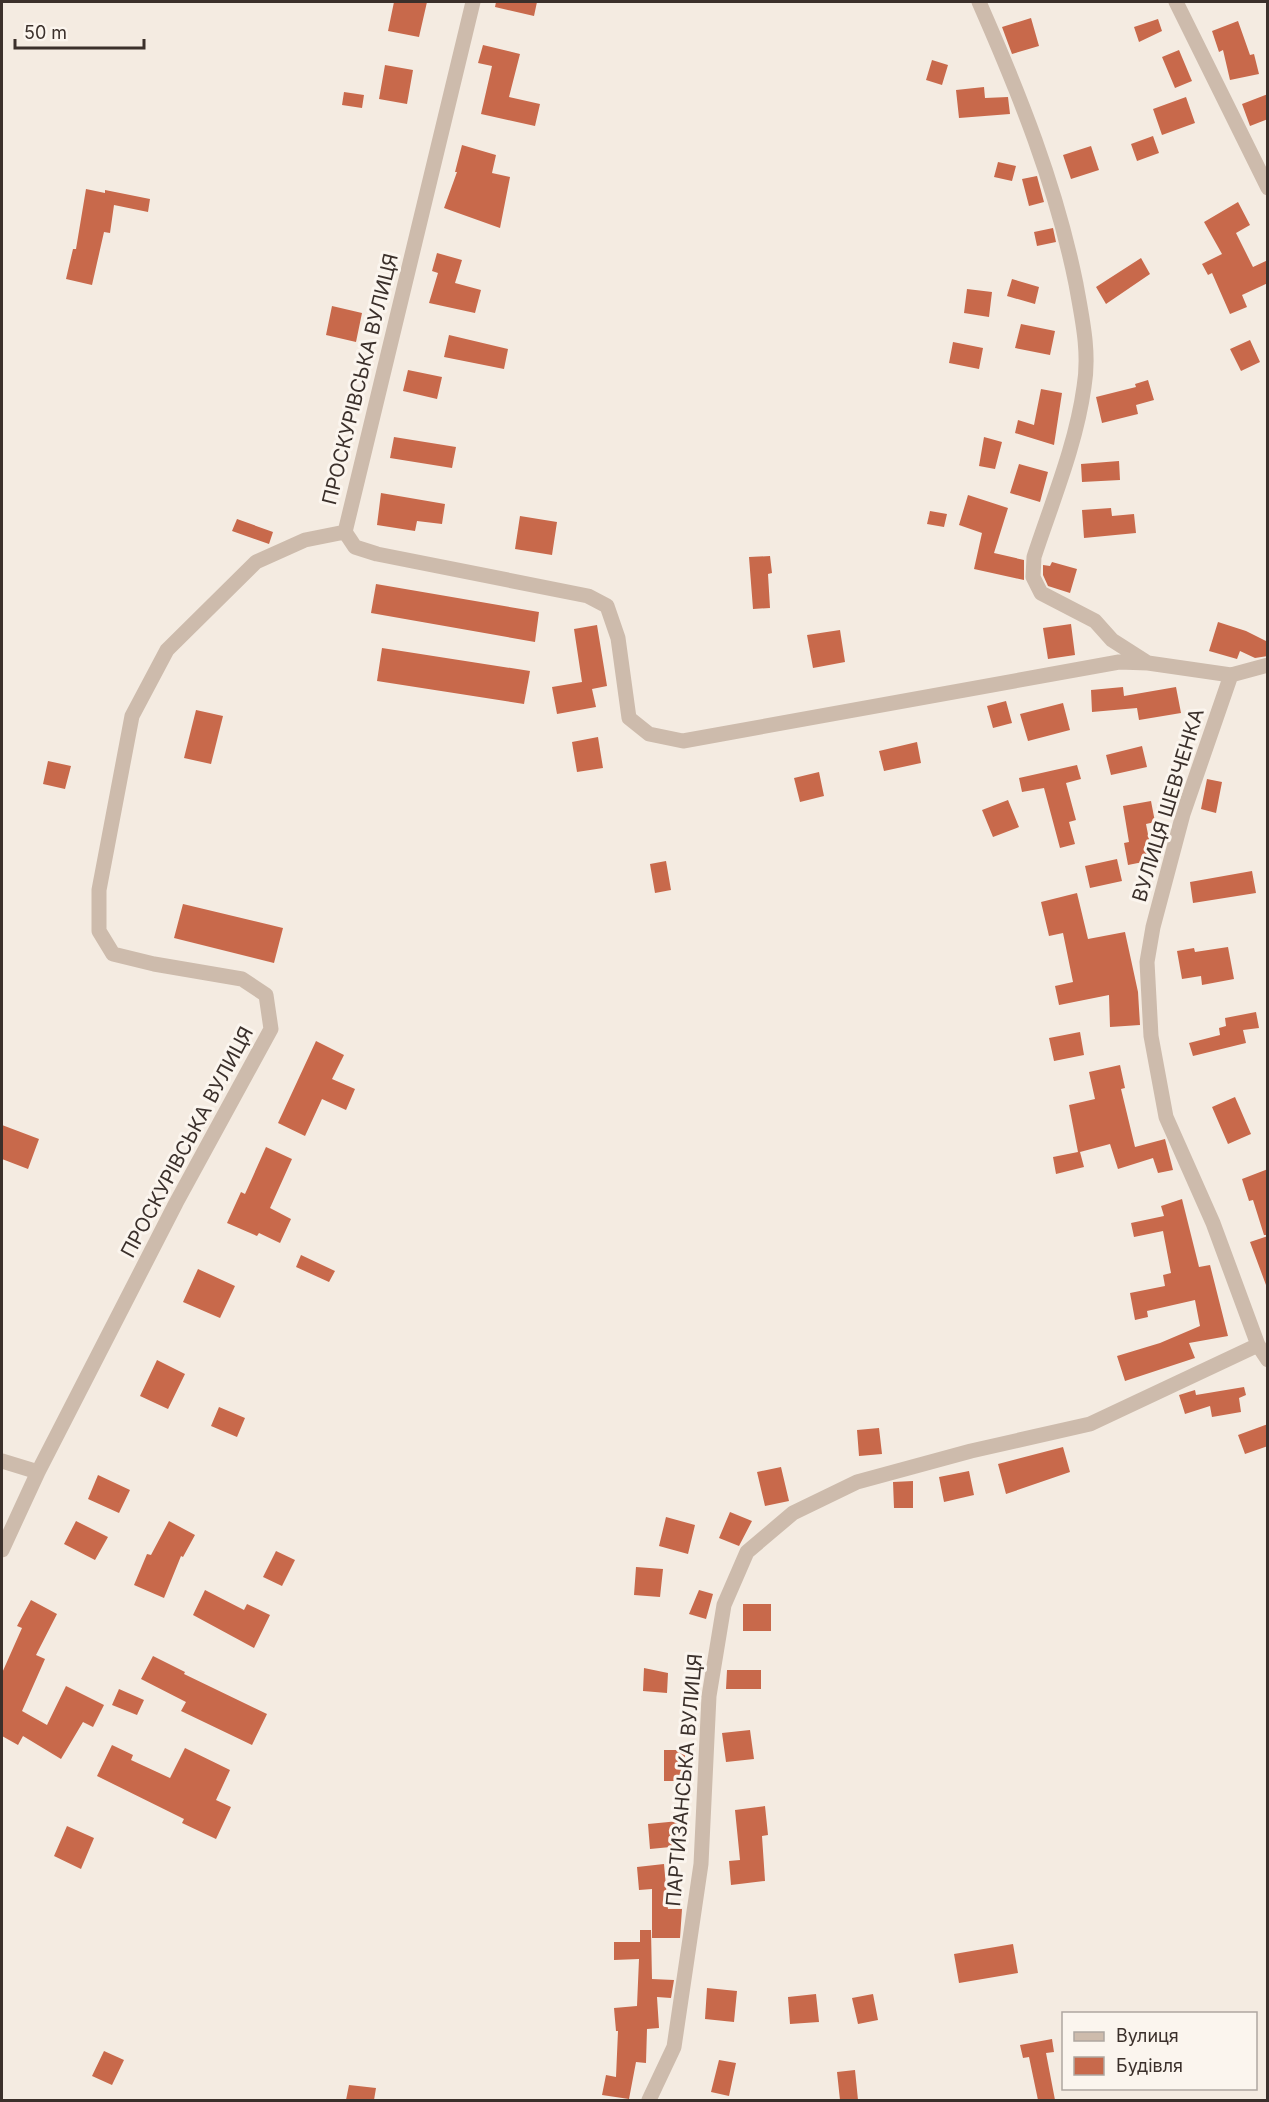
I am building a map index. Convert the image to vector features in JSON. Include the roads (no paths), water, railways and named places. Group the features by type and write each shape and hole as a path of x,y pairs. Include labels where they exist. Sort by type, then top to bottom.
{"street":[{"name":"ПРОСКУРІВСЬКА ВУЛИЦЯ","path":"2,1550 38,1472 176,1203 271,1029 266,995 242,979 154,964 113,954 99,931 99,890 132,716 167,650 256,562 305,540 345,531 473,2"},
{"path":"978,2 1024,105 1063,225 1086,338 1085,386 1074,433 1034,557 1033,577 1041,593 1095,621 1112,640 1148,663"},
{"path":"1176,2 1268,188"},
{"path":"345,531 355,547 377,554 588,596 608,606 618,638 629,718 649,734 682,741 1119,662 1148,663 1231,675 1268,665"},
{"name":"ВУЛИЦЯ ШЕВЧЕНКА","path":"1231,675 1183,814 1153,927 1147,962 1151,1036 1166,1117 1213,1223 1258,1345 1268,1360"},
{"name":"ПАРТИЗАНСЬКА ВУЛИЦЯ","path":"649,2100 674,2047 701,1864 709,1696 723,1605 747,1552 793,1512 857,1482 971,1451 1090,1424 1258,1345"},
{"path":"2,1461 38,1472"}]}
